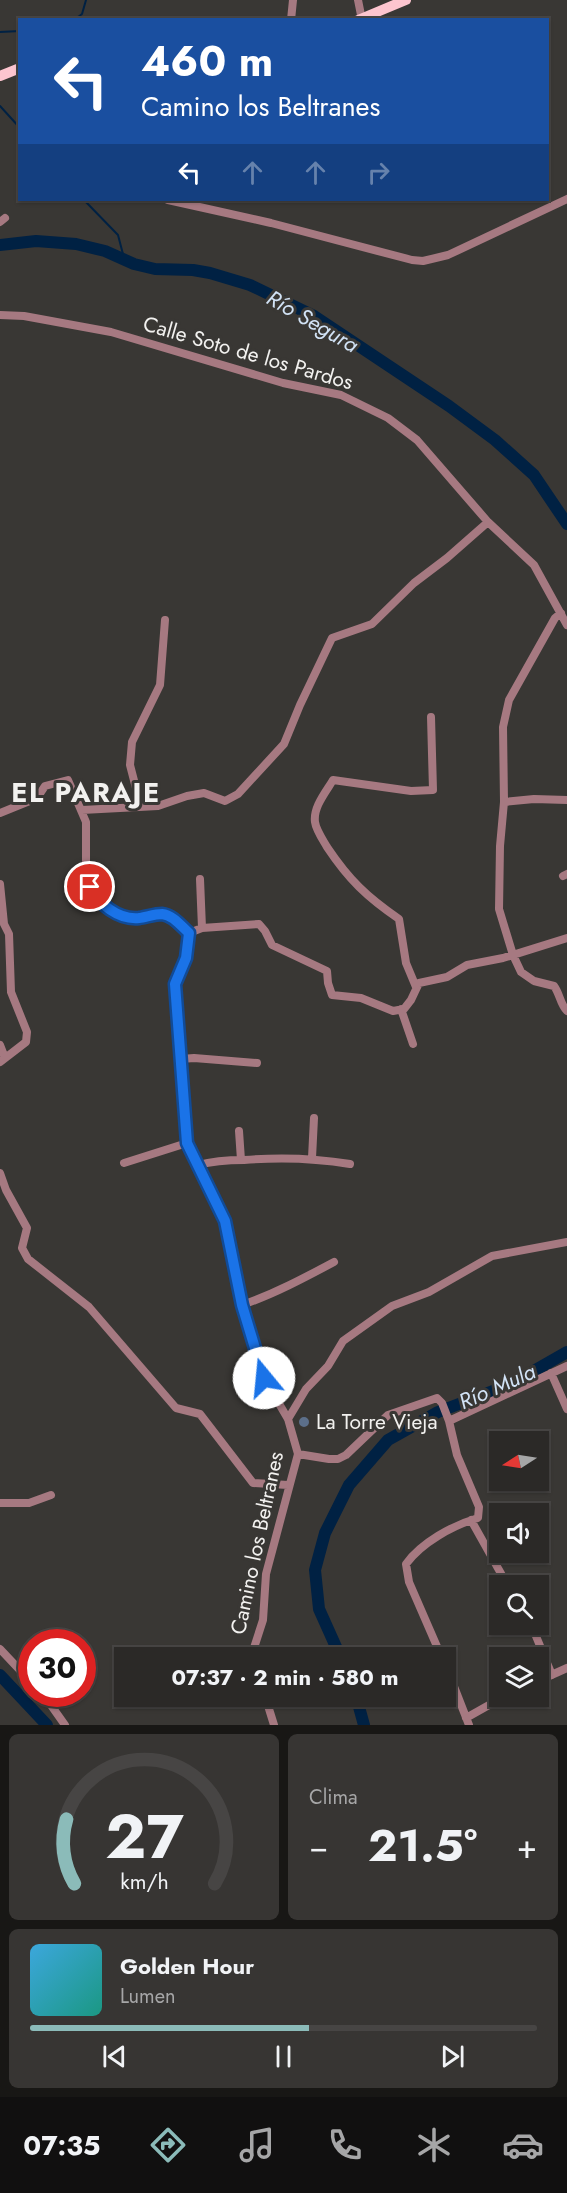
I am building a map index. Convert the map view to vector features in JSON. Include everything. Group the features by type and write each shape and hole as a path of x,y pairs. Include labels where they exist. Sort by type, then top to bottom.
{"main road":[{"path":"363,18 406,0"},
{"path":"0,76 18,69"}],"street":[{"path":"291,18 293,0"},
{"path":"358,0 361,18"},
{"path":"172,201 423,261 448,255 567,199"},
{"name":"Calle Soto de los Pardos","path":"0,315 24,316 111,332 283,383 341,394 388,418 417,440 488,522 534,565 567,625"},
{"path":"82,810 158,806 204,793 225,801 238,794 284,744 332,638 372,624 414,583 488,522"},
{"path":"561,613 555,618 509,700 503,728 504,802 500,846 499,909 513,955 521,972 534,981 554,986 560,993 563,1007 567,1011"},
{"path":"138,796 130,765 132,741 160,685 165,620"},
{"path":"416,987 406,963 399,920 364,894 342,869 324,842 315,822 317,807 333,780 411,791 433,790 431,717"},
{"path":"0,813 37,798 45,786 68,780 86,822 86,880 95,897 115,914 135,918 162,914 173,917 189,933 202,928 259,924 272,945 327,971 332,995 361,998 393,1011 405,1009 419,984 447,977 468,965 513,955 567,938"},
{"path":"504,802 534,799 567,800"},
{"path":"200,879 202,928"},
{"path":"0,884 4,924 9,934 11,992 27,1032 26,1042 2,1060 0,1045"},
{"name":"Camino los Beltranes","path":"189,933 186,958 175,984 187,1143 225,1221 242,1305 264,1378 288,1419 298,1454 266,1574 263,1620 254,1647"},
{"path":"401,1009 413,1044"},
{"path":"181,1059 257,1063"},
{"path":"312,1158 314,1118"},
{"path":"239,1131 241,1160"},
{"path":"124,1163 187,1143"},
{"path":"198,1166 210,1161 312,1158 350,1164"},
{"path":"0,1173 6,1190 27,1228 22,1248 28,1259 89,1307 176,1408 200,1414 253,1483 288,1485"},
{"path":"288,1419 306,1389 327,1366 343,1341 392,1306 429,1292 492,1256 567,1242"},
{"path":"242,1305 271,1296 285,1286 334,1262"},
{"path":"449,1421 567,1366"},
{"path":"551,1373 567,1409"},
{"path":"298,1454 338,1459 346,1455 388,1415 437,1398 443,1406 457,1455 479,1507 478,1518 445,1533 412,1554 406,1564 409,1582 437,1647"},
{"path":"0,1503 29,1503 51,1495"},
{"path":"471,1520 502,1575"},
{"path":"536,1635 552,1675"},
{"path":"0,1649 18,1668"},
{"path":"549,1676 567,1668"},
{"path":"456,1692 467,1721 489,1706"},
{"path":"52,1707 65,1725"},
{"path":"269,1707 274,1725"}],"waterway":[{"path":"77,18 82,14 86,0"},
{"path":"0,32 18,31"},
{"path":"0,106 18,126"},
{"path":"85,201 118,235 124,258"},
{"name":"Río Segura","path":"0,245 36,241 76,244 105,251 134,264 155,269 210,273 250,285 314,316 449,406 495,440 534,475 567,524"},
{"name":"Río Mula","path":"336,1647 319,1609 315,1570 325,1533 349,1485 388,1440 438,1412 511,1384 567,1352"},
{"name":"Río Segura","path":"0,1675 47,1725"},
{"name":"Río Mula","path":"359,1707 364,1725"}],"place":[{"name":"La Torre Vieja","path":"304,1422"}],"district":[{"name":"EL PARAJE","path":"86,792"}],"route":[{"path":"90,887 95,897 115,914 135,918 162,914 173,917 189,933 186,958 175,984 187,1143 225,1221 242,1305 264,1378"}]}
